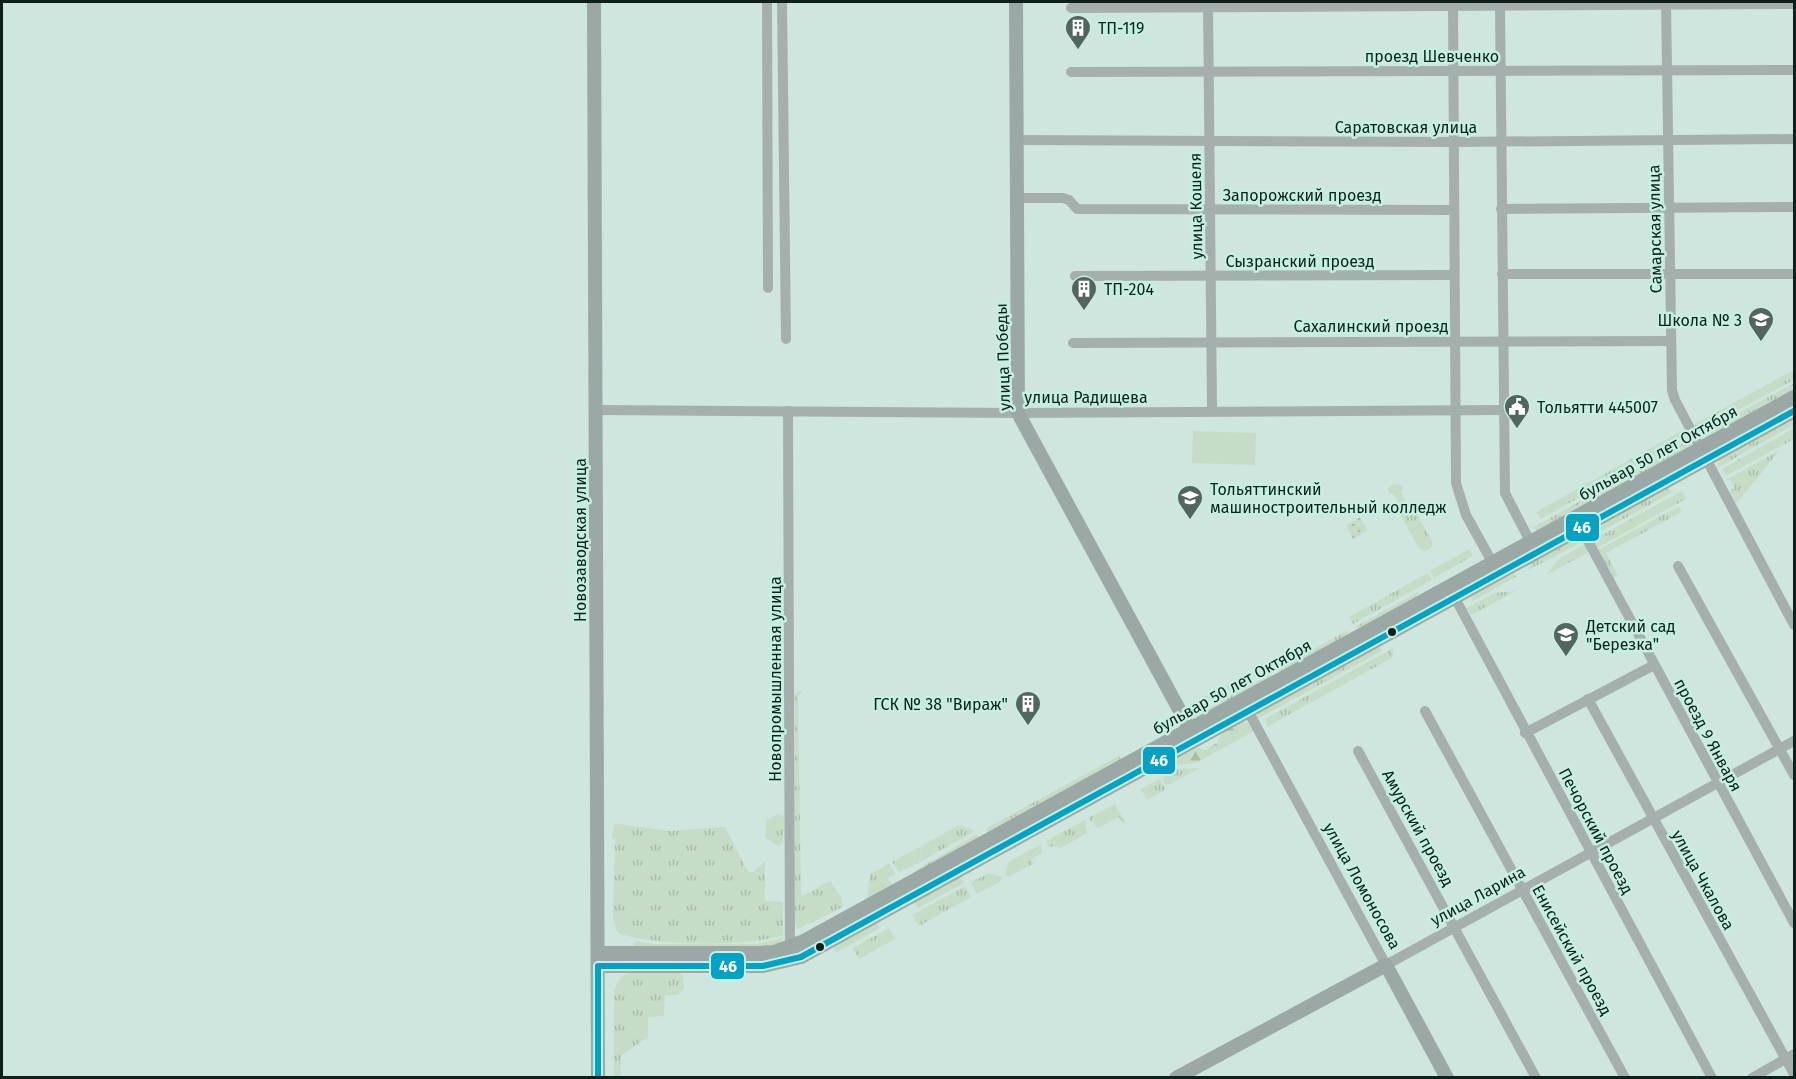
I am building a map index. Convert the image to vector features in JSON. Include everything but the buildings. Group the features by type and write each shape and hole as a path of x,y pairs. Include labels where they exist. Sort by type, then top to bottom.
{"main road":[{"name":"Новозаводская улица","path":"594,2 598,1077"},
{"name":"улица Победы","path":"1016,2 1018,413 1193,734"},
{"name":"бульвар 50 лет Октября","path":"1533,547 1581,528 1794,397"},
{"name":"бульвар 50 лет Октября","path":"598,959 760,953 790,947 958,863 1703,454 1794,411"},
{"name":"бульвар 50 лет Октября","path":"1193,734 1248,711 1455,598 1496,567"},
{"name":"бульвар 50 лет Октября","path":"636,959 751,966 782,963 801,957 958,863"},
{"name":"улица Ларина","path":"1176,1077 1386,965"},
{"name":"улица Ломоносова","path":"1386,965 1447,1077"}],"street":[{"path":"767,2 768,288"},
{"path":"783,2 786,339"},
{"path":"1071,8 1208,5 1453,6 1666,2 1794,4"},
{"name":"Самарская улица","path":"1666,2 1670,341 1675,400 1794,625"},
{"name":"улица Кошеля","path":"1208,5 1212,411"},
{"path":"1500,5 1505,494 1533,547"},
{"path":"1453,6 1455,472 1459,500 1496,567"},
{"name":"проезд Шевченко","path":"1071,72 1794,70"},
{"name":"Саратовская улица","path":"1017,140 1454,142 1794,140"},
{"name":"Запорожский проезд","path":"1017,198 1063,198 1069,200 1077,209 1454,210"},
{"path":"1501,209 1794,207"},
{"path":"1502,274 1794,274"},
{"name":"Сызранский проезд","path":"1075,276 1454,275"},
{"name":"Сахалинский проезд","path":"1073,343 1670,341"},
{"name":"улица Радищева","path":"596,410 1018,413 1504,410"},
{"name":"Новопромышленная улица","path":"788,411 790,947"},
{"name":"проезд 9 Января","path":"1581,528 1794,923"},
{"path":"1678,566 1794,776"},
{"name":"Печорский проезд","path":"1455,598 1525,733 1712,1077"},
{"path":"1525,733 1653,664"},
{"name":"улица Чкалова","path":"1588,699 1640,790 1652,819 1790,1056 1794,1074"},
{"name":"улица Ломоносова","path":"1248,711 1386,965"},
{"name":"Енисейский проезд","path":"1425,711 1624,1077"},
{"name":"улица Ларина","path":"1386,965 1794,741"},
{"name":"Амурский проезд","path":"1358,751 1536,1077"},
{"path":"1752,1077 1790,1056"}],"green space":[{"path":"1794,370 1794,380 1697,432 1693,425"},
{"path":"1794,383 1794,392 1704,440 1698,435"},
{"path":"1794,416 1794,425 1717,468 1719,459"},
{"path":"1794,428 1794,439 1726,476 1722,469"},
{"path":"1685,429 1689,437 1541,519 1536,512"},
{"path":"1193,431 1256,433 1255,465 1192,463"},
{"path":"1691,439 1692,446 1541,531 1532,528"},
{"path":"1780,450 1736,504 1729,491 1734,488 1731,480 1724,481"},
{"path":"1394,484 1401,485 1403,488 1401,493 1408,506 1413,507 1432,541 1432,547 1426,551 1419,549 1399,512 1402,508 1394,495 1389,493 1388,488"},
{"path":"1665,486 1673,492 1589,538 1588,530"},
{"path":"1682,491 1686,499 1595,549 1591,541"},
{"path":"1679,506 1682,512 1606,553 1618,576 1613,578 1596,551"},
{"path":"1360,517 1367,531 1353,539 1346,525"},
{"path":"1576,538 1582,542 1529,570 1530,562"},
{"path":"1585,544 1589,552 1546,575 1560,558"},
{"path":"1469,549 1473,556 1434,578 1430,571"},
{"path":"1428,573 1432,580 1353,624 1349,617"},
{"path":"1511,573 1517,576 1473,601 1469,595"},
{"path":"1516,591 1471,615 1467,608 1495,593"},
{"path":"1418,592 1419,594 1405,606 1360,629 1355,627"},
{"path":"1348,630 1347,635 1281,673 1276,670"},
{"path":"1380,647 1382,651 1257,719 1257,712 1366,650"},
{"path":"1393,648 1392,658 1268,726 1265,719"},
{"path":"1266,663 1269,669 1200,707 1197,701"},
{"path":"1272,673 1272,678 1203,715 1200,713"},
{"path":"802,691 798,696 801,894 802,896 830,881 842,899 843,907 798,929 795,922 795,695"},
{"path":"1238,721 1248,723 1254,731 1196,763 1176,765 1180,753 1198,747 1205,750 1217,743 1223,730"},
{"path":"1119,756 1122,762 990,832 985,829"},
{"path":"1200,768 1166,786 1162,778 1178,769"},
{"path":"1160,779 1166,790 1147,800 1141,789"},
{"path":"1115,804 1125,822 1123,824 1119,817 1098,828 1088,818"},
{"path":"778,814 784,817 783,843 779,846 765,838 767,820"},
{"path":"1085,820 1087,833 1059,849 1057,846 1049,847 1046,841"},
{"path":"614,825 670,831 725,827 748,872 753,872 765,862 765,901 783,902 783,935 748,942 700,944 652,940 617,932 613,917 615,839 612,838"},
{"path":"959,825 975,831 920,862 923,845"},
{"path":"977,834 978,839 927,869 913,872"},
{"path":"1041,844 1042,853 1031,859 1033,864 1010,876 1005,875 1009,862"},
{"path":"922,846 919,863 899,872 892,862"},
{"path":"889,864 895,874 888,878 892,885 867,900 870,874"},
{"path":"989,873 1002,877 1000,882 977,894 971,882"},
{"path":"960,876 964,883 918,908 913,899"},
{"path":"965,886 971,897 919,926 912,915"},
{"path":"876,920 880,928 836,953 833,947"},
{"path":"889,928 895,939 859,959 853,948"},
{"path":"783,938 781,943 762,949 634,946 636,941 653,944 757,944"},
{"path":"634,971 679,971 683,977 684,988 678,995 665,995 664,1016 648,1017 648,1039 643,1040 621,1056 621,1077 614,1078 614,989 621,977"}],"transit line":[{"name":"46","path":"598,1078 598,966 763,966 801,957 1794,411"}],"place":[{"name":"ТП-119","path":"1078,51"},
{"name":"ТП-204","path":"1084,312"},
{"name":"Школа № 3","path":"1761,343"},
{"name":"Тольятти 445007","path":"1517,430"},
{"name":"Тольяттинский машиностроительный колледж","path":"1190,521"},
{"name":"Детский сад \"Березка\"","path":"1566,658"},
{"name":"ГСК № 38 \"Вираж\"","path":"1028,727"}]}
